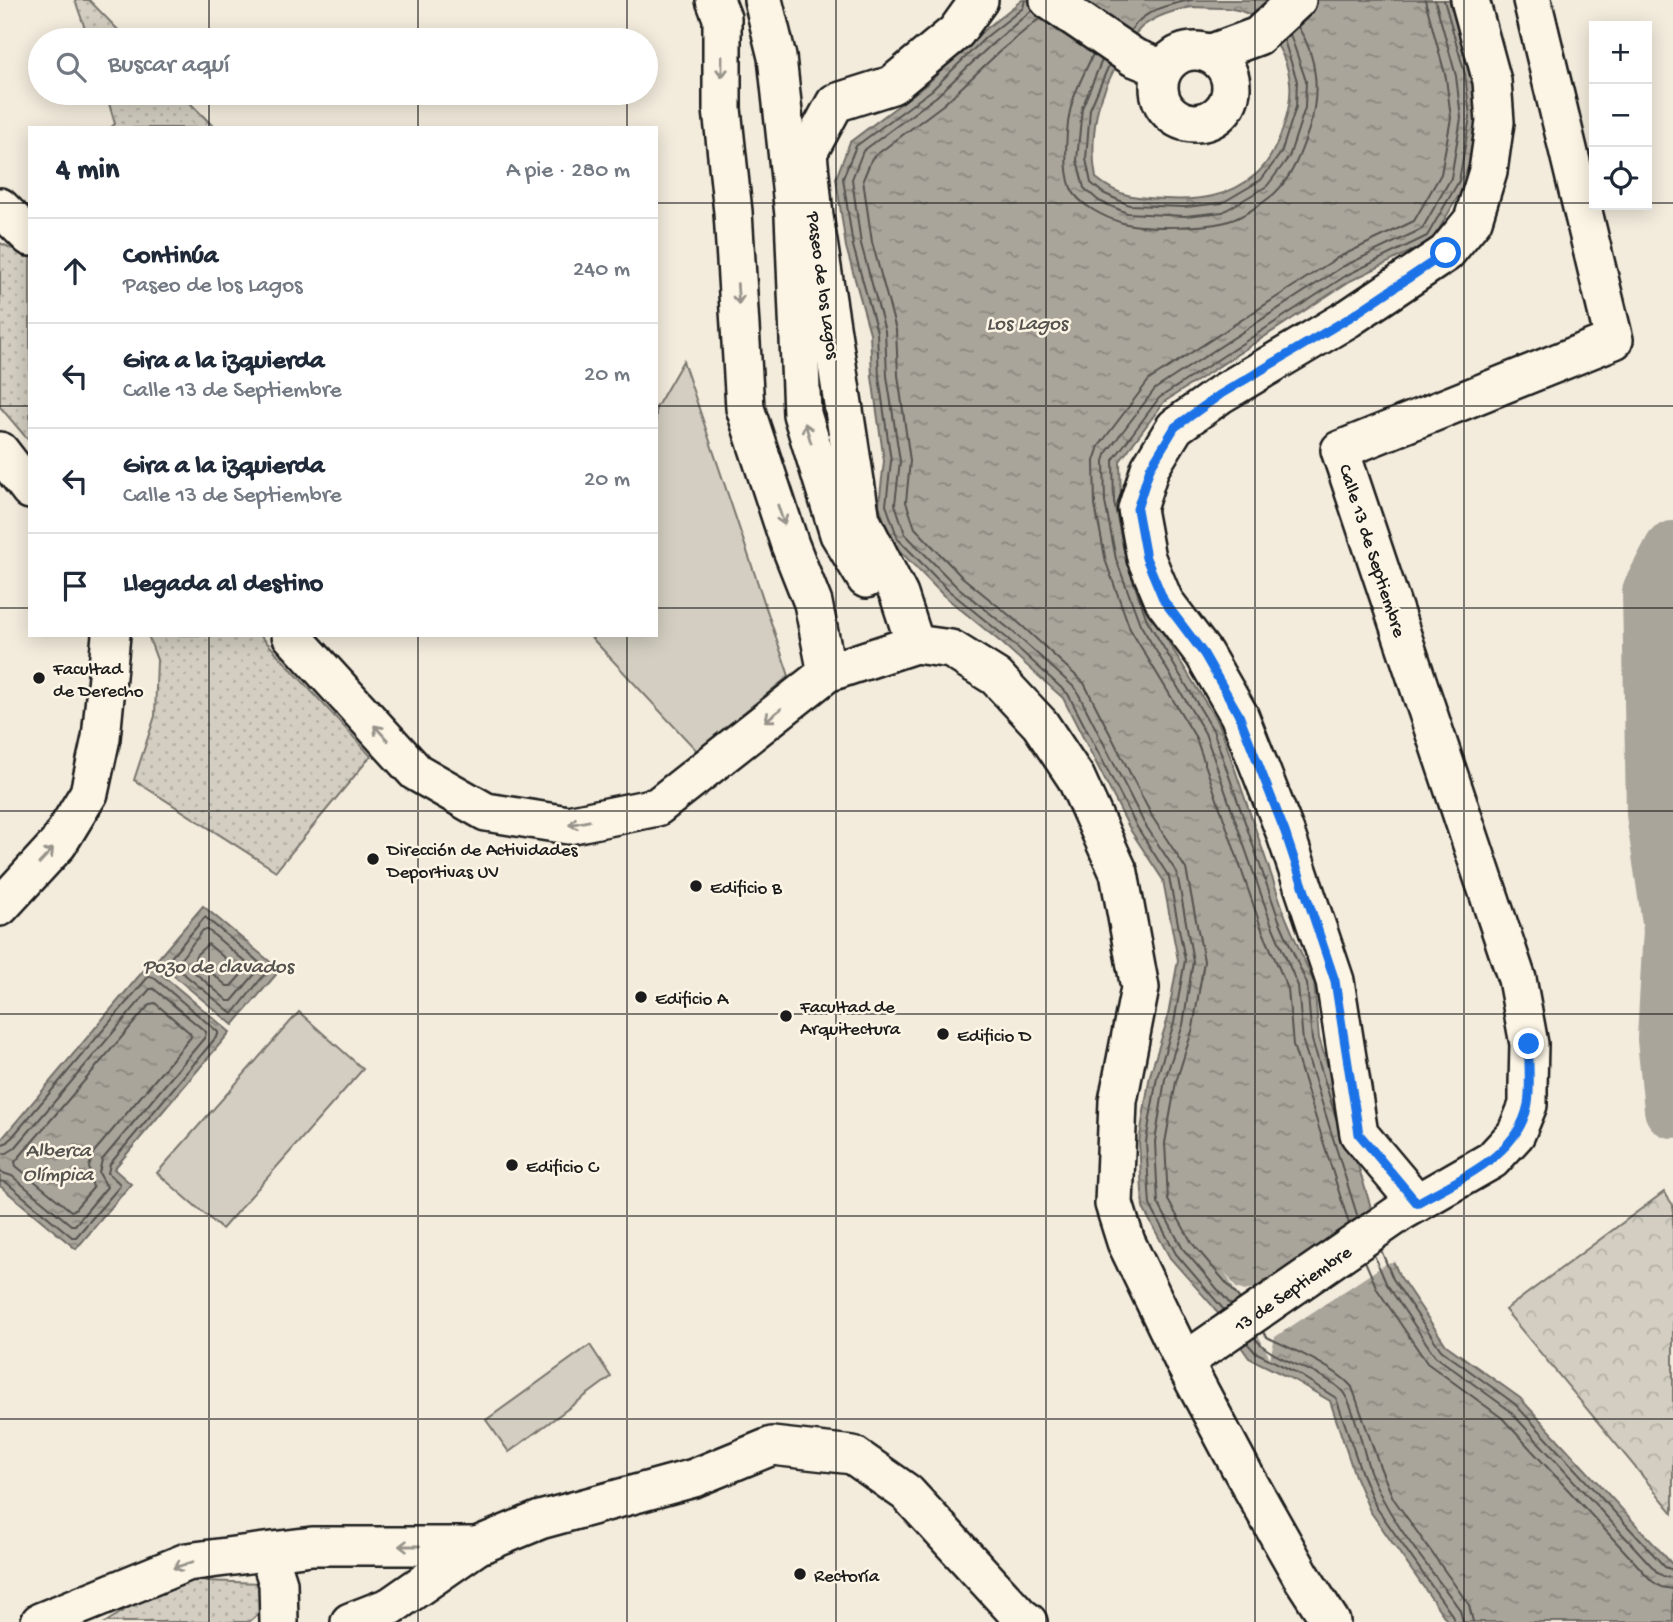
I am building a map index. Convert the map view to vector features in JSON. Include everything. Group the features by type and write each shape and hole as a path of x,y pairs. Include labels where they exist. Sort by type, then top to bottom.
{"street":[{"path":"715,0 722,18 722,108 733,212 745,408 790,545 813,603 827,673"},
{"path":"763,0 777,57 794,215 802,414 839,534 872,587 915,644"},
{"name":"Paseo de los Lagos","path":"915,644 899,595 861,520 814,216 808,153 835,103 892,85 956,32 979,0"},
{"path":"1049,0 1127,53 1163,69"},
{"path":"1209,54 1227,71 1231,82 1230,95 1217,116 1206,122 1194,124 1182,121 1171,115 1163,106 1158,93 1163,69 1178,55 1188,52 1209,54 1264,33 1297,0"},
{"path":"1409,1207 1359,1134 1335,981 1285,832 1239,715 1204,654 1164,601 1146,558 1137,509 1150,468 1175,427 1221,394 1349,318 1446,253 1473,220 1488,171 1495,122 1492,81 1470,0"},
{"name":"Calle 13 de Septiembre","path":"1409,1207 1492,1160 1516,1134 1528,1105 1529,1044 1517,979 1340,450 1614,340 1532,0"},
{"path":"0,207 28,235"},
{"path":"0,451 28,487"},
{"path":"0,906 58,844 89,793 101,738 111,637"},
{"path":"293,637 416,772 486,812 568,825 657,807 827,673 915,644 951,649 996,677 1040,724 1076,778 1119,873 1140,988 1118,1101 1114,1204 1126,1242 1196,1354 1302,1577 1331,1622"},
{"name":"13 de Septiembre","path":"1196,1354 1409,1207"},
{"path":"350,1622 391,1606 477,1546 540,1520 694,1478 772,1446 853,1455 908,1493 1028,1622"},
{"path":"40,1622 187,1562 312,1546 477,1546"},
{"path":"268,1552 278,1583 279,1622"}],"green space":[{"path":"75,0 89,0 116,28 85,28"},
{"path":"109,105 192,105 213,126 112,126 115,124"},
{"path":"0,243 28,256 28,440 0,407"},
{"path":"683,361 789,676 697,751 591,637 658,637 658,405"},
{"path":"149,637 262,637 371,756 276,871 134,780 155,716 157,660"},
{"path":"299,1012 363,1069 222,1229 157,1173"},
{"path":"1664,1192 1673,1205 1673,1513 1505,1310"},
{"path":"590,1345 611,1377 509,1452 486,1420"},
{"path":"172,1580 263,1583 266,1607 249,1622 106,1622"}],"water":[{"name":"Los Lagos","path":"1022,0 1450,0 1472,73 1477,118 1466,183 1432,241 1350,281 1164,402 1120,461 1121,501 1153,617 1220,726 1286,918 1314,983 1319,1038 1372,1211 1399,1275 1446,1345 1520,1398 1673,1565 1673,1622 1448,1622 1370,1511 1355,1476 1330,1401 1249,1358 1212,1305 1170,1258 1143,1208 1139,1142 1150,1075 1167,1021 1178,960 1163,880 1131,831 1063,698 943,595 891,542 879,505 884,461 872,377 870,333 846,247 836,178 850,142 927,84 982,32","holes":["1193,7 1240,11 1254,18 1269,32 1281,52 1290,82 1289,106 1282,132 1263,167 1245,182 1224,193 1202,198 1178,199 1145,198 1120,193 1096,178 1095,129 1104,93 1122,54 1143,26 1166,13"]},
{"name":"Pozo de clavados","path":"203,906 280,970 233,1025 156,961"},
{"name":"Alberca Olímpica","path":"149,964 230,1032 114,1169 131,1184 76,1249 0,1186 0,1141"}],"pier":[{"path":"1375,1208 1397,1261 1387,1263 1275,1337 1270,1358 1225,1272 1236,1288 1245,1291 1257,1287 1354,1226"}],"waterway":[{"path":"1673,550 1651,592 1655,814 1672,929 1666,1039 1673,1109"}],"place":[{"name":"Facultad de Derecho","path":"39,678"},
{"name":"Dirección de Actividades Deportivas UV","path":"373,859"},
{"name":"Edificio B","path":"696,886"},
{"name":"Edificio A","path":"641,997"},
{"name":"Facultad de Arquitectura","path":"786,1016"},
{"name":"Edificio D","path":"943,1034"},
{"name":"Edificio C","path":"512,1165"},
{"name":"Rectoría","path":"800,1574"}],"route":[{"path":"1446,253 1349,318 1221,394 1175,427 1150,468 1137,509 1146,558 1164,601 1204,654 1239,715 1285,832 1335,981 1359,1134 1417,1203 1492,1160 1516,1134 1528,1105 1529,1044"}]}
